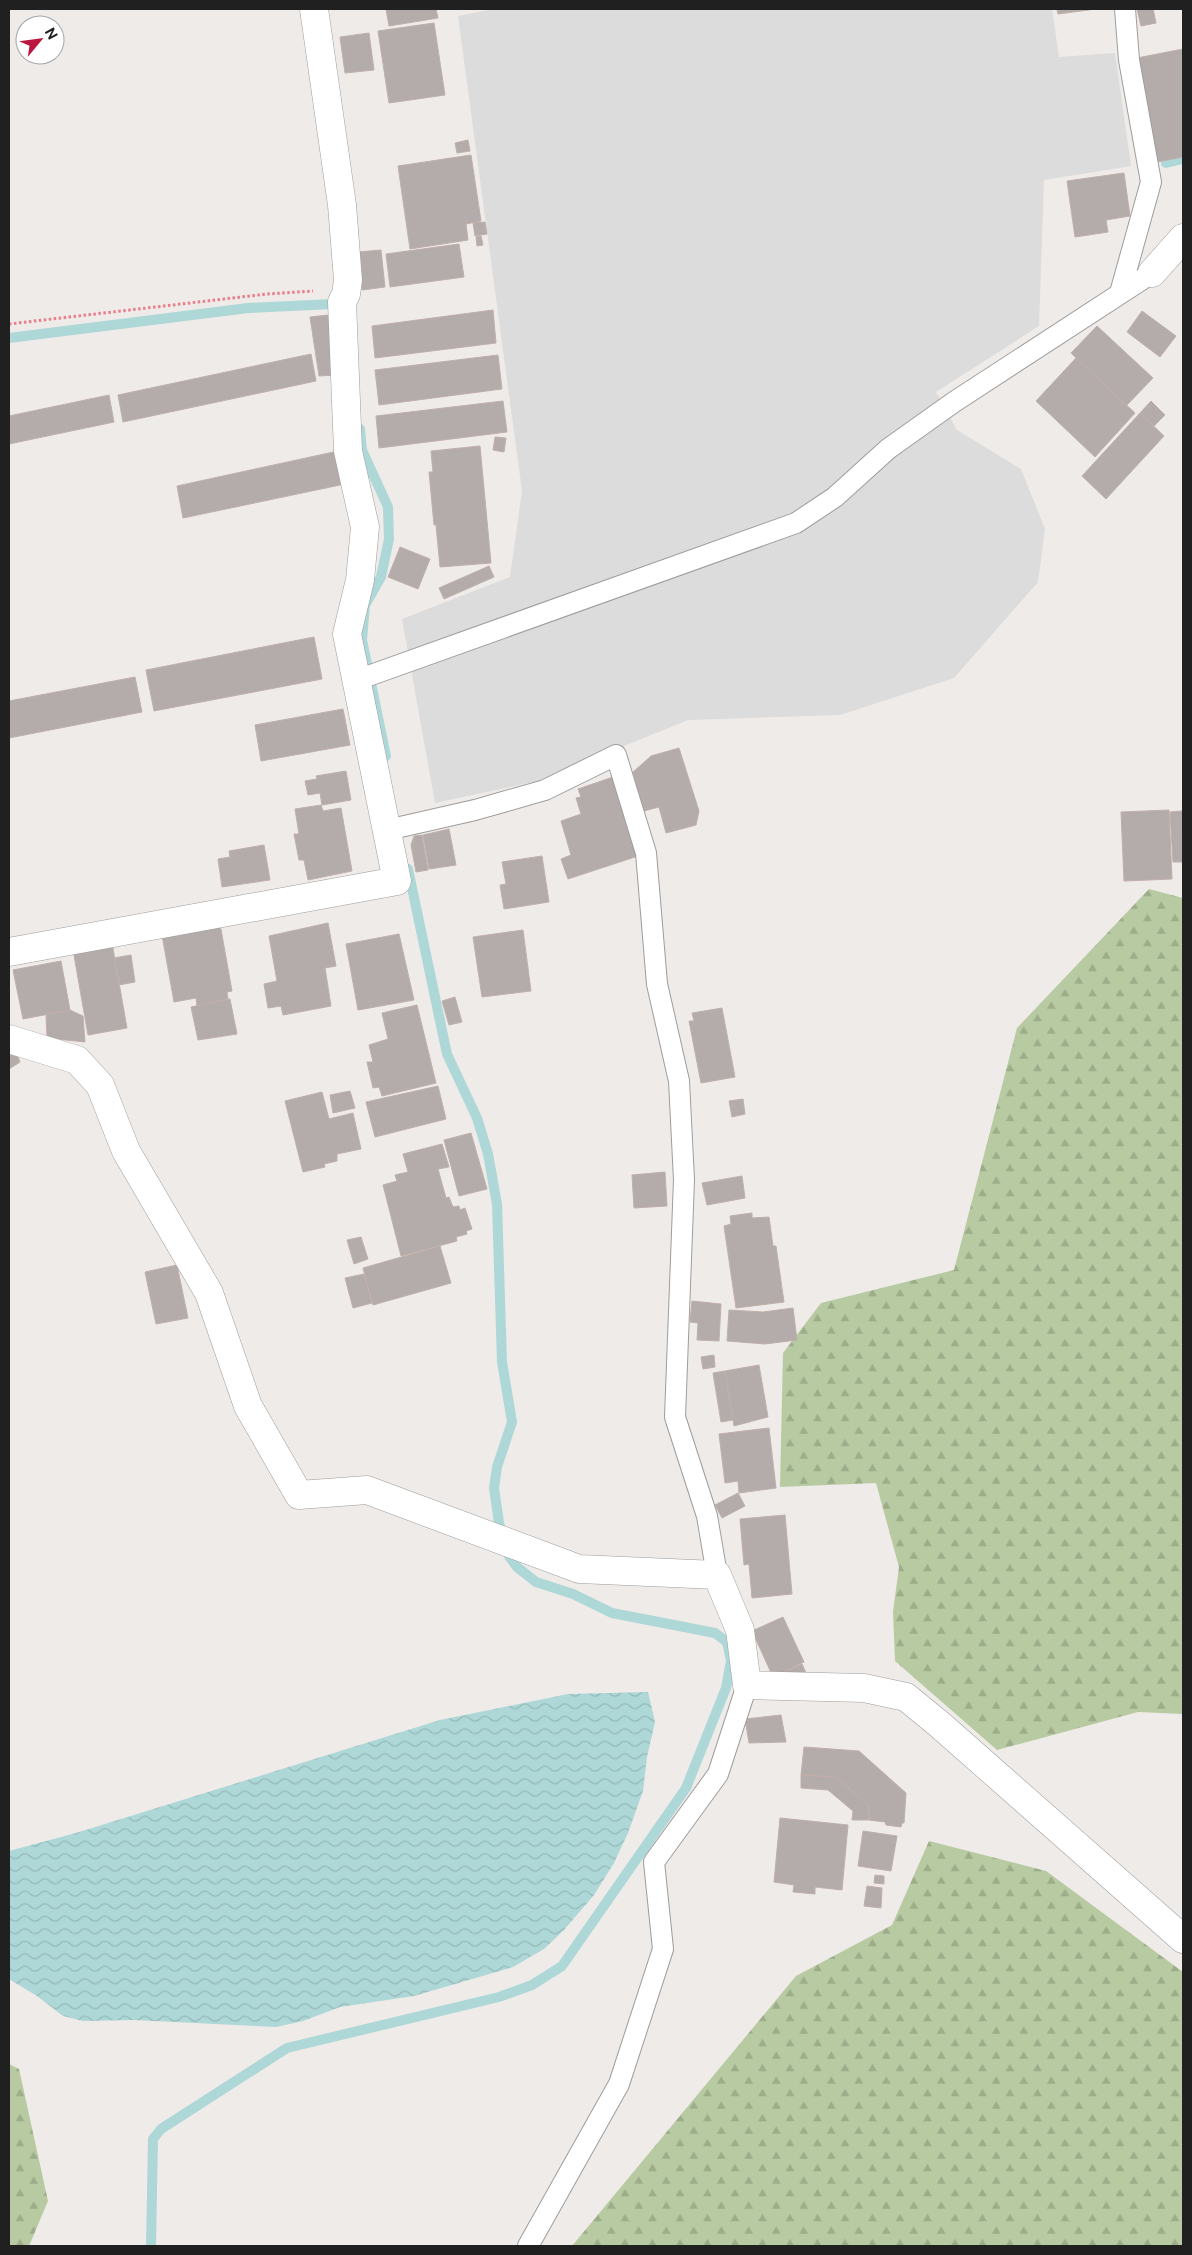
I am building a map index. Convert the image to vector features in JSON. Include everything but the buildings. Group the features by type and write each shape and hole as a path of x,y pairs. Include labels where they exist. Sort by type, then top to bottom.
{"street":[{"path":"9,952 397,881 396,828 366,677 347,634 360,580 364,527 348,451 342,302 346,294 348,280 342,204 314,9"},
{"path":"1152,273 1183,238"},
{"path":"1152,273 1183,270"},
{"path":"9,1039 77,1060 100,1085 126,1151 209,1293 248,1406 299,1495 367,1490 580,1569 717,1575 740,1630 747,1685 864,1688 906,1697 1183,1939"}],"lane":[{"path":"1120,293 1151,182 1129,60 1125,9"},
{"path":"366,677 796,523 835,497 888,450 954,402 1152,273"},
{"path":"396,828 545,790 616,754 646,853 657,984 679,1081 684,1180 675,1417 706,1516 717,1575"},
{"path":"528,2246 619,2084 663,1949 654,1862 718,1774 747,1685"}],"path":[{"path":"9,324 267,294 332,290 346,294"}],"green space":[{"path":"1149,889 1183,898 1183,1714 1138,1712 997,1750 895,1661 893,1612 899,1567 876,1483 780,1487 783,1353 821,1303 954,1270 1017,1028"},
{"path":"929,1841 1046,1871 1183,1972 1183,2246 572,2246 796,1976 892,1925"},
{"path":"9,2064 19,2069 48,2201 29,2246 9,2246"}],"shaded area":[{"path":"493,9 1052,9 1059,57 1115,53 1131,166 1044,180 1039,326 936,392 957,430 1021,469 1045,529 1038,582 954,678 840,715 688,720 538,781 435,803 402,619 510,577 522,491 458,16"}],"water":[{"path":"648,1692 655,1722 647,1757 643,1791 628,1833 614,1863 594,1895 564,1930 544,1949 513,1967 414,1996 340,2007 303,2021 276,2027 133,2020 83,2021 63,2016 37,1996 9,1979 9,1851 76,1833 440,1720 568,1694"}],"waterway":[{"path":"1166,163 1183,159"},
{"path":"9,338 248,308 333,304"},
{"path":"360,429 362,450 388,507 389,539 381,577 365,605 362,640 386,756"},
{"path":"151,2246 153,2139 161,2129 287,2048 499,1997 532,1985 562,1966 686,1788 726,1688 731,1661 727,1642 715,1633 612,1613 573,1594 536,1582 517,1567 509,1556 499,1523 494,1488 497,1467 512,1422 502,1362 497,1204 488,1154 477,1118 447,1054 408,869"}]}
